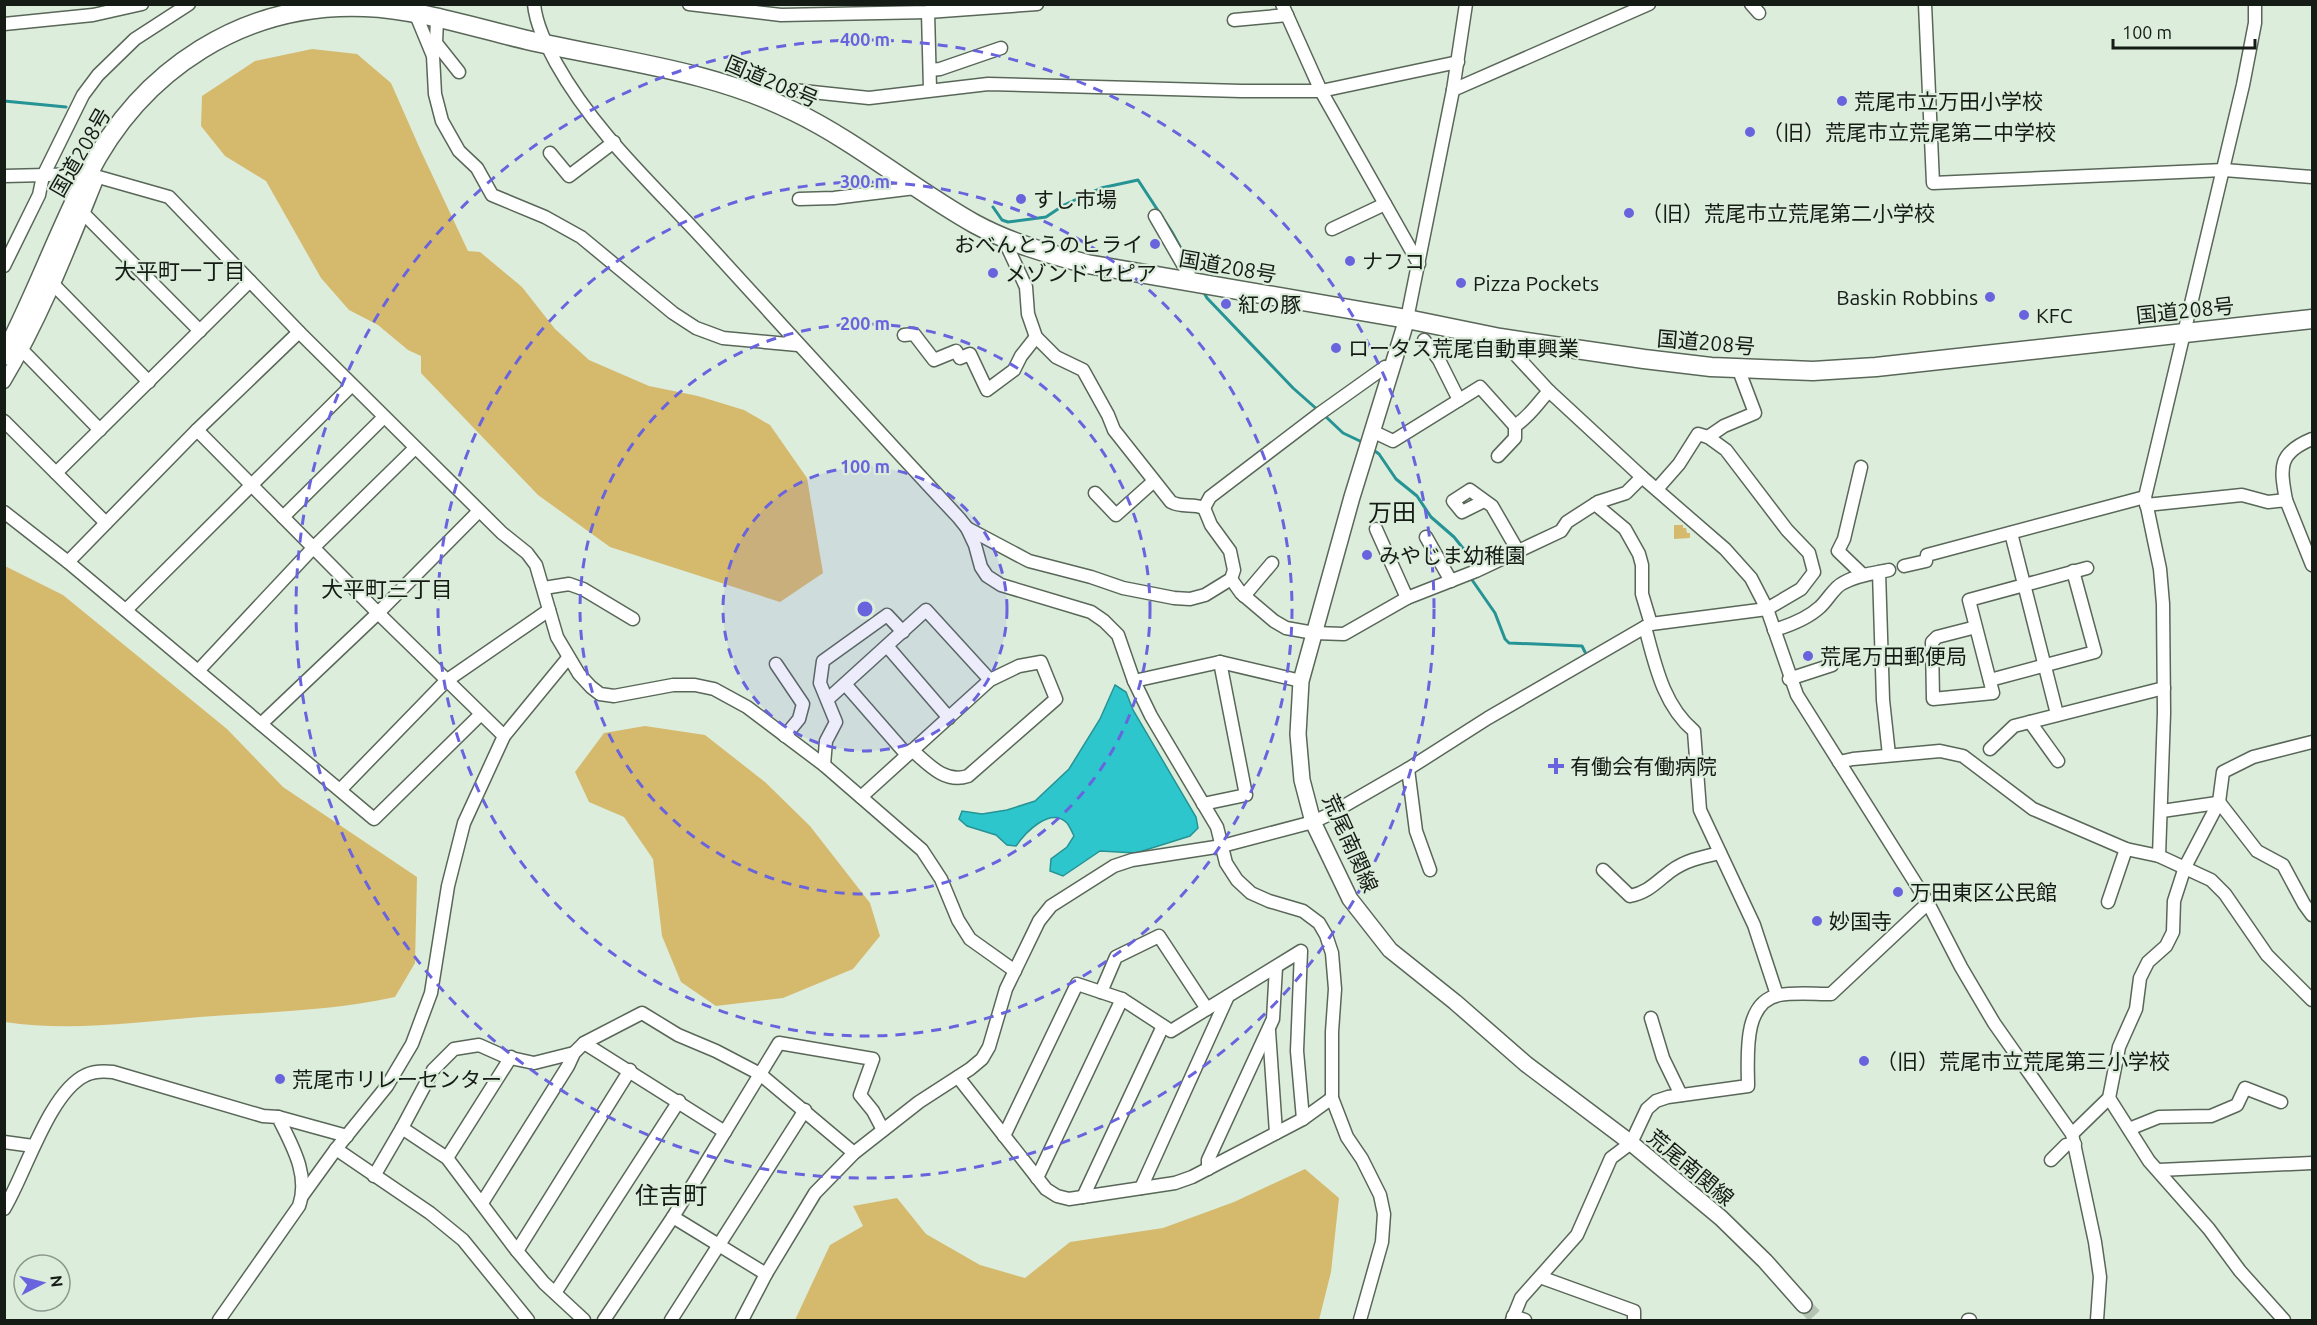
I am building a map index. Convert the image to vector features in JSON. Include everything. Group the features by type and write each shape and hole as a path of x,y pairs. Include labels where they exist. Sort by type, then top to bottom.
{"highway":[{"name":"国道208号","path":"4,356 123,119 143,97 179,64 217,39 269,20 321,9 367,7 429,14 546,45 700,76 759,95 797,112 977,225 1010,240 1087,264 1407,319 1500,338 1644,359 1738,368 1813,371 1876,368 2313,319"}],"main road":[{"name":"荒尾南関線","path":"1407,319 1372,431 1301,681 1298,734 1302,780 1313,822 1350,899 1390,950 1455,1002 1526,1064 1631,1143 1721,1218 1765,1261 1804,1305"}],"street":[{"path":"4,24 93,15 142,4"},
{"path":"4,266 39,195 43,176 83,95 98,75 135,39 189,4"},
{"path":"534,4 546,45 586,111 647,182 713,249 967,528 981,567 987,576 1001,585 1091,612 1118,635 1134,681 1151,716 1216,827 1226,862 1237,880 1251,893 1303,911 1319,923 1332,953 1335,989 1332,1032 1332,1098 1347,1137 1362,1159 1380,1195 1384,1214 1382,1242 1360,1320"},
{"path":"689,4 781,15 928,12 1037,4"},
{"path":"1407,319 1453,90 1466,4"},
{"path":"1453,90 1649,4"},
{"path":"1926,4 1933,183 2224,170 2313,177"},
{"path":"2159,856 2164,688 2160,569 2145,501 2168,395 2186,333 2243,85 2255,23 2255,4"},
{"path":"1234,20 1285,10 1321,91 1419,264"},
{"path":"928,12 930,89"},
{"path":"429,14 436,43 459,72"},
{"path":"429,14 435,94 442,121 459,151 477,168 492,195 546,217 581,237 673,313 696,328 723,338 798,345"},
{"path":"930,70 940,69 1001,48"},
{"path":"759,95 774,88 869,98 930,89 988,84 1321,91 1458,62"},
{"path":"550,153 569,176 614,142"},
{"path":"4,382 23,351 54,285 83,213 93,175"},
{"path":"4,176 93,175 169,197 298,332 479,511 527,553 536,565 557,637 568,658 585,681 600,694 614,696 673,685 695,685 714,689 747,707 824,765 922,850 941,879 958,920 970,939 1015,970"},
{"path":"799,199 834,198 915,188"},
{"path":"1332,229 1385,204"},
{"path":"83,213 200,331"},
{"path":"1155,216 1189,275 1191,283"},
{"path":"967,528 1029,561 1157,595 1190,599 1205,595 1231,579 1234,570 1230,551 1211,525 1204,508 1197,505 1179,506 1171,502 1114,430 1083,370 1056,357 1036,337 1028,314 1026,287 1007,246 1010,240"},
{"path":"56,473 249,281"},
{"path":"54,285 149,382"},
{"path":"68,562 197,430 298,332"},
{"path":"904,335 914,334 918,337 934,360 956,351 960,358 970,354 987,390 1014,370 1021,356 1036,337"},
{"path":"1500,338 1549,391 1744,568 1767,609 1789,679 1803,707 1928,903 1961,967 1994,1023 2074,1139 2100,1277 2097,1320"},
{"path":"1424,340 1439,360 1459,400"},
{"path":"23,351 100,430"},
{"path":"1204,508 1210,497 1319,414 1385,367 1391,370"},
{"path":"1708,437 1724,426 1755,413 1738,368"},
{"path":"126,610 352,385"},
{"path":"1372,431 1393,441 1480,387 1515,426 1515,438 1498,456"},
{"path":"1515,426 1531,416 1534,407 1549,391"},
{"path":"283,517 384,417"},
{"path":"4,421 106,522"},
{"path":"197,430 446,681 504,736"},
{"path":"742,1320 766,1274 815,1193 854,1153 919,1102 981,1059 989,1047 1006,989 1039,921 1051,906 1105,871 1132,860 1222,846 1313,822 1408,769 1488,718 1648,626 1767,609 1801,589 1814,572 1809,553 1787,530 1726,450 1708,437 1698,434 1679,464 1657,489"},
{"path":"2313,439 2290,451 2283,462 2282,476 2286,500 2313,565"},
{"path":"198,671 314,547 415,448"},
{"path":"1861,467 1844,539 1838,551 1863,575"},
{"path":"1231,579 1244,596 1286,628 1314,633 1344,634 1407,598 1561,531 1567,522 1595,504 1609,497 1626,493 1642,477"},
{"path":"1095,493 1116,515 1154,481"},
{"path":"1904,566 1926,561 1927,555 2145,501 2242,495 2268,502 2286,500"},
{"path":"1484,501 1492,506 1518,551"},
{"path":"1595,504 1625,529 1636,546 1642,565 1642,594 1659,678 1682,721 1694,731 1700,810 1754,925 1778,995"},
{"path":"261,724 378,613 479,511"},
{"path":"4,512 126,610 374,819 481,714"},
{"path":"1376,529 1407,598"},
{"path":"2011,533 2057,714"},
{"path":"1425,537 1451,580"},
{"path":"1244,596 1272,563"},
{"path":"1976,627 1937,637 1932,642 1933,699 1993,693 1990,680 1969,600 2087,568"},
{"path":"1774,630 1794,624 1809,616 1841,583 1884,571 1883,700 1889,755"},
{"path":"1990,680 2095,652 2073,571"},
{"path":"544,588 569,584 584,589 633,619"},
{"path":"341,789 446,681 549,610"},
{"path":"828,699 926,610 990,680"},
{"path":"824,765 826,741 836,722 820,683 823,661 887,615 903,632"},
{"path":"887,646 948,718"},
{"path":"302,1196 336,1149 387,1086 412,1044 431,993 448,886 464,823 504,736 568,658"},
{"path":"845,684 910,753 952,779 968,776 1056,699 1041,662 1019,666 990,680 910,753 861,797"},
{"path":"1134,681 1220,662 1301,681"},
{"path":"1203,804 1246,795 1220,662"},
{"path":"776,663 802,704 799,719 785,735"},
{"path":"1789,679 1832,665"},
{"path":"1990,749 2014,726 2164,688"},
{"path":"2030,722 2058,761"},
{"path":"2051,1160 2074,1139 2085,1123 2107,1101 2120,1047 2136,1009 2140,978 2148,962 2166,946 2173,932 2174,902 2185,867 2218,802 2223,772 2253,757 2313,742"},
{"path":"1839,762 1940,751 1963,756 2033,808 2126,849 2159,856 2211,880 2225,894 2267,955 2313,1000"},
{"path":"1408,769 1416,831 1430,870"},
{"path":"2162,811 2218,802"},
{"path":"2218,802 2257,851 2283,865 2304,904 2313,915"},
{"path":"2108,902 2126,849"},
{"path":"1603,870 1630,896 1643,894 1671,871 1692,859 1720,853"},
{"path":"1517,1319 1521,1298 1577,1235 1611,1158 1631,1143 1647,1109 1656,1101 1681,1095 1748,1086 1748,1034 1753,1017 1764,1002 1778,995 1831,994 1928,903"},
{"path":"1101,992 1116,957 1159,936 1207,1009"},
{"path":"1004,1136 1077,984 1122,999 1171,1031 1301,951 1297,1051 1303,1119"},
{"path":"1208,1169 1208,1160 1274,1019 1276,967"},
{"path":"1141,1188 1228,996"},
{"path":"1037,1178 1122,999"},
{"path":"482,1203 574,1053 584,1043 642,1013 678,1035 716,1051 760,1074 854,1153"},
{"path":"1651,1018 1663,1058 1681,1095"},
{"path":"1083,1197 1163,1026"},
{"path":"1269,1030 1275,1133"},
{"path":"604,1320 673,1216 779,1042 873,1059 860,1095 873,1111 883,1130"},
{"path":"584,1043 725,1132"},
{"path":"374,1176 433,1070 454,1049 479,1045 506,1057 534,1063 574,1053"},
{"path":"447,1158 511,1057"},
{"path":"517,1251 630,1070"},
{"path":"4,1209 16,1190 33,1146 62,1097 74,1082 87,1074 101,1071 113,1071 263,1116 278,1117 347,1136"},
{"path":"958,1077 1046,1189 1057,1196 1069,1199 1175,1183 1208,1169 1303,1119 1332,1098"},
{"path":"2129,1129 2159,1117 2211,1116 2237,1105 2245,1088 2281,1102"},
{"path":"555,1293 679,1101"},
{"path":"2107,1101 2129,1129 2149,1161 2209,1229 2240,1271 2284,1320"},
{"path":"671,1320 805,1110"},
{"path":"219,1320 299,1206 302,1196 303,1184 298,1162 278,1117"},
{"path":"402,1128 447,1158 517,1251 555,1293 584,1320"},
{"path":"4,1142 33,1146"},
{"path":"336,1149 430,1213 463,1240 528,1320"},
{"path":"2159,1170 2313,1163"},
{"path":"673,1216 766,1274"},
{"path":"1540,1276 1635,1311 1634,1320"}],"shaded area":[{"path":"312,49 357,54 391,83 468,251 480,252 522,287 555,329 589,360 649,386 698,396 744,410 770,425 807,478 823,573 780,602 610,547 538,495 421,373 421,356 408,350 378,325 349,310 321,278 266,181 225,156 201,126 202,96 255,61"},
{"path":"1674,525 1683,525 1687,533 1690,533 1690,538 1674,539"},
{"path":"5,566 63,595 227,729 283,787 417,877 415,963 395,997 323,1008 103,1025 53,1026 5,1022"},
{"path":"645,726 705,735 765,782 810,826 870,903 880,936 853,969 783,998 716,1006 681,982 662,936 653,859 624,817 589,802 575,772 604,733"},
{"path":"1305,1169 1339,1198 1331,1272 1319,1320 795,1320 830,1245 863,1226 853,1206 897,1198 926,1234 980,1265 1025,1278 1070,1242 1163,1228 1234,1202"}],"water":[{"path":"1115,685 1126,692 1133,710 1196,817 1198,828 1190,836 1136,853 1100,851 1063,876 1050,871 1051,859 1067,847 1074,836 1067,823 1060,819 1046,819 1038,823 1016,846 1007,845 996,835 967,826 959,819 962,811 982,814 1007,810 1035,801 1069,769 1100,719"}],"waterway":[{"path":"4,101 66,107"},
{"path":"993,207 1002,220 1008,222 1046,217 1064,205 1101,188 1138,180 1185,256"},
{"path":"1203,291 1207,298 1293,388 1319,411"},
{"path":"1324,415 1343,433 1362,442"},
{"path":"1372,449 1379,454 1396,479 1417,496 1431,517 1454,537 1474,562 1473,566"},
{"path":"1470,577 1495,613 1505,639 1509,643 1582,646 1585,652"}],"tunnel":[{"path":"1804,1305 1818,1320"}],"place":[{"name":"荒尾市立万田小学校","path":"1842,101"},
{"name":"（旧）荒尾市立荒尾第二中学校","path":"1750,132"},
{"name":"すし市場","path":"1021,199"},
{"name":"（旧）荒尾市立荒尾第二小学校","path":"1629,213"},
{"name":"おべんとうのヒライ","path":"1155,244"},
{"name":"ナフコ","path":"1350,261"},
{"name":"メゾンド セピア","path":"993,273"},
{"name":"Pizza Pockets","path":"1461,283"},
{"name":"Baskin Robbins","path":"1990,297"},
{"name":"紅の豚","path":"1226,304"},
{"name":"KFC","path":"2024,315"},
{"name":"ロータス荒尾自動車興業","path":"1336,348"},
{"name":"みやじま幼稚園","path":"1367,555"},
{"name":"荒尾万田郵便局","path":"1808,656"},
{"name":"有働会有働病院","path":"1556,766"},
{"name":"万田東区公民館","path":"1898,892"},
{"name":"妙国寺","path":"1817,921"},
{"name":"（旧）荒尾市立荒尾第三小学校","path":"1864,1061"},
{"name":"荒尾市リレーセンター","path":"280,1079"}],"district":[{"name":"大平町一丁目","path":"180,270"},
{"name":"万田","path":"1392,512"},
{"name":"大平町三丁目","path":"387,588"},
{"name":"住吉町","path":"671,1195"}]}
